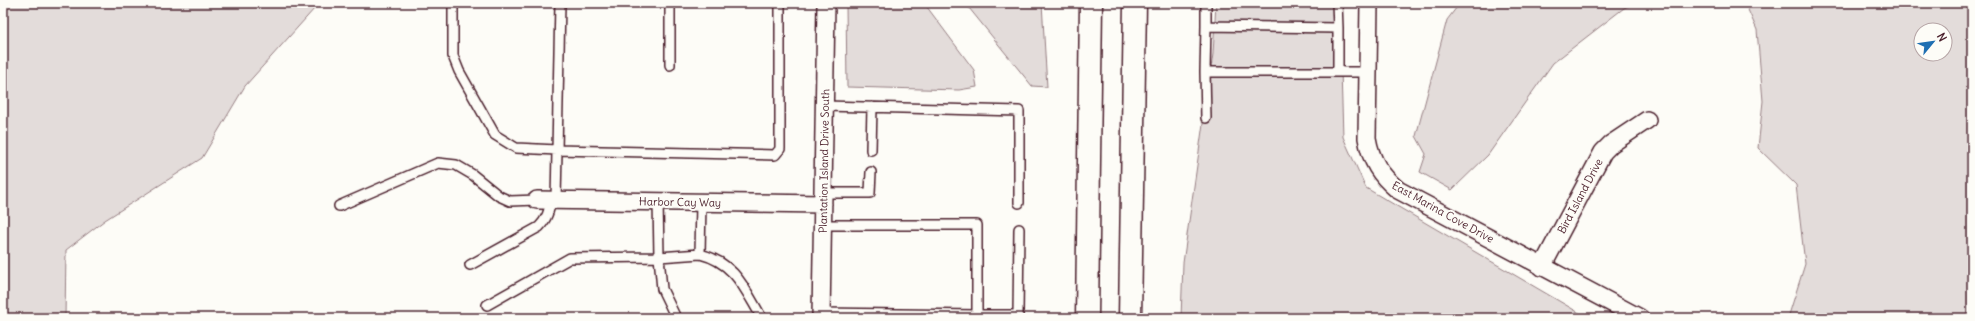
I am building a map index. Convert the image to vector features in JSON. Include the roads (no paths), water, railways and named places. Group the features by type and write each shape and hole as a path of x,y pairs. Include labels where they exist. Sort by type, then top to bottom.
{"main road":[{"path":"1087,318 1091,3"},
{"path":"1130,318 1135,3"}],"street":[{"name":"Plantation Island Drive South","path":"821,315 826,3"},
{"name":"East Marina Cove Drive","path":"1369,3 1367,138 1370,152 1376,167 1386,180 1398,190 1640,318"},
{"name":"Bird Island Drive","path":"1542,267 1603,152 1611,144 1647,120"},
{"name":"Harbor Cay Way","path":"548,200 701,202 823,199"}],"lane":[{"path":"453,3 454,56 459,71 495,135 516,148 775,155 780,148 780,3"},
{"path":"470,265 539,227 545,221 549,213 548,200 557,150 560,3"},
{"path":"670,3 670,65"},
{"path":"1206,3 1206,118"},
{"path":"1337,3 1338,72"},
{"path":"1206,26 1338,28"},
{"path":"1205,72 1368,72"},
{"path":"825,106 1019,111 1019,203"},
{"path":"871,150 872,107"},
{"path":"339,206 438,162 456,165 473,175 499,196 510,201 548,200"},
{"path":"823,199 870,194 871,172"},
{"path":"658,202 659,257 662,289 676,318"},
{"path":"700,254 701,202"},
{"path":"823,225 977,225 978,315"},
{"path":"821,315 1018,315 1019,229"},
{"path":"487,305 570,258 659,257 700,254 711,257 735,272 762,318"}]}
